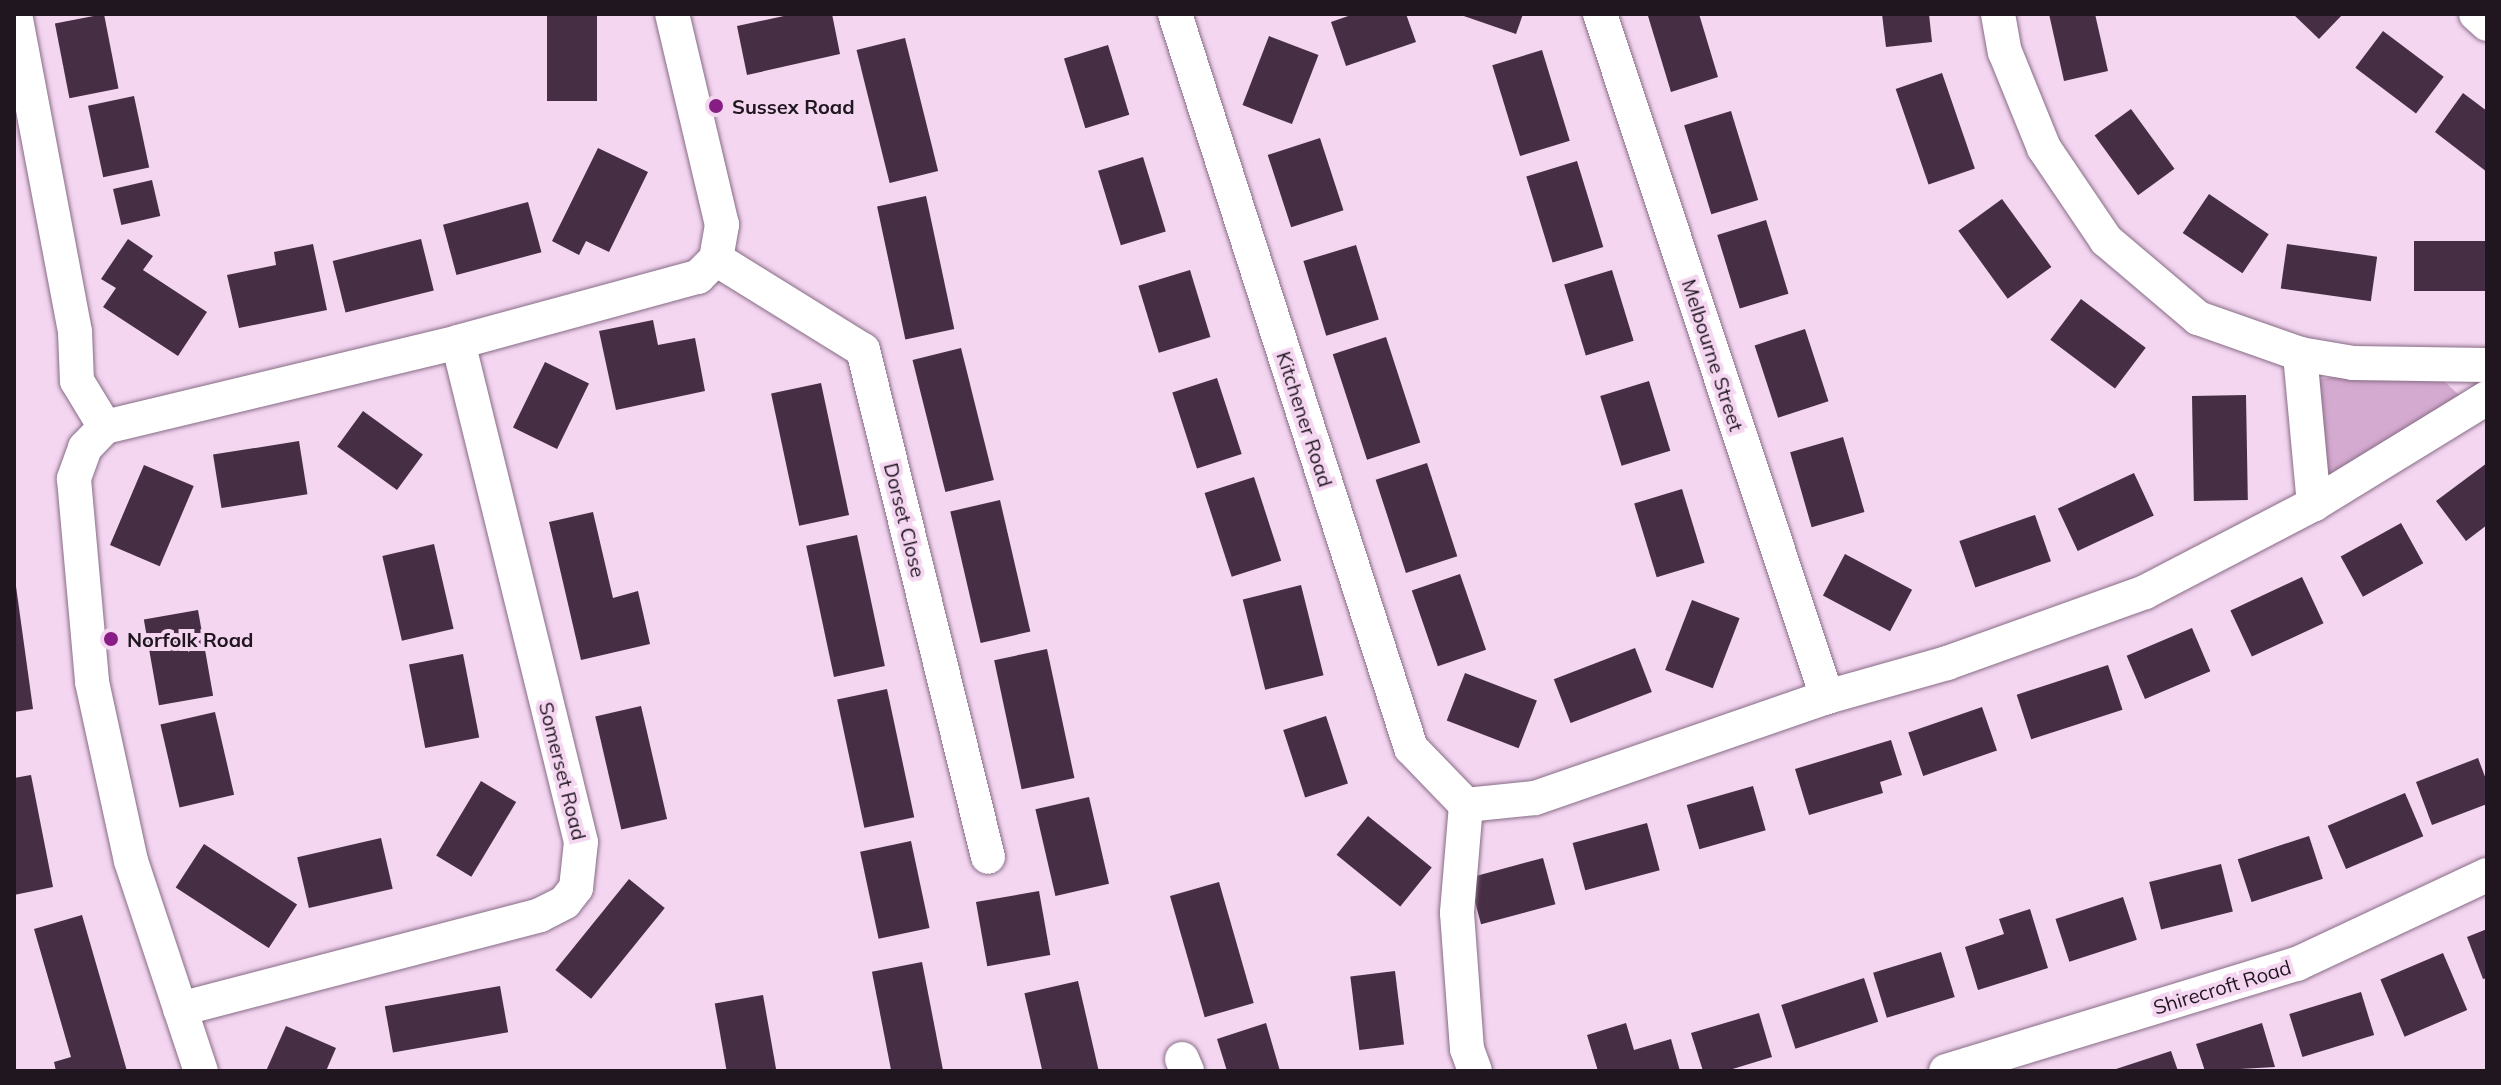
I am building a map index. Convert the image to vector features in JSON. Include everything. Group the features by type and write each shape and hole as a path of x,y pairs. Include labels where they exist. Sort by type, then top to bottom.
{"street":[{"path":"15,14 75,332 77,381 105,427"},
{"path":"201,1071 123,831 105,755 81,608 74,479 85,448 105,427 458,342 668,288 698,277 716,259 722,225 672,14"},
{"name":"Kitchener Road","path":"1175,14 1411,748 1466,805"},
{"name":"Melbourne Street","path":"1600,14 1827,697"},
{"path":"1998,14 2005,52 2044,148 2106,240 2198,318 2300,354 2353,363 2487,365"},
{"path":"2476,14 2487,24"},
{"name":"Dorset Close","path":"716,259 863,350 988,857"},
{"name":"Somerset Road","path":"180,1009 540,915 565,902 576,888 581,842 458,342"},
{"path":"2300,354 2314,504"},
{"path":"1475,1071 1467,1049 1457,913 1466,805 1535,798 1827,697 1947,663 2145,592 2314,504 2487,398"},
{"name":"Shirecroft Road","path":"1946,1071 2297,964 2487,875"}],"shaded area":[{"path":"2335,377 2444,381 2459,395 2403,451 2330,495 2302,382"}],"building":[{"path":"104,14 119,89 69,98 55,24"},
{"path":"547,14 597,14 597,101 547,101"},
{"path":"793,14 832,14 840,54 747,75 737,26"},
{"path":"1354,14 1406,14 1416,42 1346,66 1331,22"},
{"path":"1458,14 1523,14 1516,34"},
{"path":"1699,14 1718,77 1671,92 1648,16"},
{"path":"1882,14 1929,14 1932,42 1886,47"},
{"path":"2049,14 2095,14 2108,71 2064,81"},
{"path":"2293,14 2343,14 2319,39"},
{"path":"2383,31 2444,77 2416,113 2355,68"},
{"path":"1269,36 1318,55 1292,124 1242,105"},
{"path":"905,38 938,171 890,183 856,50"},
{"path":"1108,45 1129,115 1085,128 1064,58"},
{"path":"1542,50 1570,141 1520,156 1492,65"},
{"path":"1942,73 1975,168 1929,184 1896,89"},
{"path":"2463,93 2487,111 2487,172 2435,132"},
{"path":"134,96 149,167 103,177 88,106"},
{"path":"2131,109 2174,169 2138,195 2095,135"},
{"path":"1731,111 1758,200 1711,214 1684,125"},
{"path":"1320,138 1343,210 1291,227 1268,155"},
{"path":"598,148 648,172 609,252 586,241 579,255 552,241"},
{"path":"1143,157 1166,232 1121,245 1098,171"},
{"path":"1577,161 1603,247 1553,263 1526,176"},
{"path":"152,180 160,216 121,225 113,189"},
{"path":"2209,194 2269,234 2242,273 2183,233"},
{"path":"926,196 954,329 905,339 877,206"},
{"path":"2002,199 2051,267 2008,299 1958,231"},
{"path":"528,202 541,252 456,275 443,225"},
{"path":"1766,220 1789,294 1740,309 1717,235"},
{"path":"128,239 153,256 143,270 207,312 178,356 103,307 116,288 101,279"},
{"path":"421,239 434,290 346,312 333,261"},
{"path":"2414,241 2487,241 2487,291 2414,291"},
{"path":"313,244 327,310 239,328 227,275 276,265 274,252"},
{"path":"2287,244 2377,257 2371,301 2281,289"},
{"path":"1356,245 1379,320 1326,336 1303,261"},
{"path":"1190,270 1210,337 1159,353 1138,286"},
{"path":"1612,270 1634,341 1586,355 1564,285"},
{"path":"2081,299 2146,348 2115,388 2050,340"},
{"path":"653,320 658,345 695,338 705,391 616,410 599,331"},
{"path":"1805,329 1828,401 1778,418 1755,345"},
{"path":"1386,337 1420,443 1367,460 1333,354"},
{"path":"961,348 994,480 945,492 912,360"},
{"path":"545,362 589,383 557,449 513,428"},
{"path":"1217,378 1242,454 1197,469 1172,393"},
{"path":"1649,381 1670,451 1622,466 1600,396"},
{"path":"821,383 849,515 799,526 771,394"},
{"path":"2246,395 2248,500 2194,501 2192,396"},
{"path":"363,411 423,454 397,490 337,447"},
{"path":"1843,437 1864,512 1812,527 1790,452"},
{"path":"299,441 307,494 222,508 213,455"},
{"path":"1427,463 1457,556 1406,573 1376,480"},
{"path":"2487,463 2487,525 2466,541 2436,501"},
{"path":"144,465 194,486 160,566 110,545"},
{"path":"2134,473 2154,516 2078,551 2058,508"},
{"path":"1254,477 1281,561 1232,577 1205,493"},
{"path":"1682,489 1705,563 1657,577 1634,504"},
{"path":"1000,500 1030,632 981,643 950,511"},
{"path":"593,512 613,598 638,591 650,644 581,660 549,522"},
{"path":"2035,515 2051,561 1975,587 1959,541"},
{"path":"2401,523 2423,563 2363,597 2341,556"},
{"path":"857,535 885,666 834,677 806,546"},
{"path":"434,544 454,629 402,641 382,556"},
{"path":"1845,554 1912,590 1890,631 1823,595"},
{"path":"14,572 33,709 14,712"},
{"path":"1460,574 1486,650 1438,666 1412,591"},
{"path":"2302,577 2324,623 2252,657 2230,610"},
{"path":"1301,585 1323,675 1265,690 1243,600"},
{"path":"1692,600 1740,618 1713,688 1665,670"},
{"path":"198,610 213,696 159,705 144,620"},
{"path":"2192,628 2210,671 2145,699 2127,656"},
{"path":"1635,648 1652,692 1571,723 1554,679"},
{"path":"1047,649 1074,778 1022,789 994,660"},
{"path":"463,654 479,737 425,748 409,664"},
{"path":"2108,665 2123,710 2031,739 2017,695"},
{"path":"1465,673 1537,701 1519,748 1447,721"},
{"path":"887,689 914,817 864,828 837,700"},
{"path":"641,706 667,819 621,830 595,717"},
{"path":"1982,707 1997,750 1923,776 1908,732"},
{"path":"215,712 234,795 180,807 160,725"},
{"path":"1326,716 1348,784 1305,797 1283,730"},
{"path":"1891,740 1902,775 1880,782 1883,793 1809,815 1795,769"},
{"path":"2478,758 2487,782 2487,804 2432,825 2416,782"},
{"path":"31,775 53,887 14,895 14,778"},
{"path":"481,781 516,802 471,877 436,856"},
{"path":"1753,786 1766,830 1699,849 1687,805"},
{"path":"2405,793 2423,836 2346,869 2328,826"},
{"path":"1089,797 1109,884 1055,896 1035,809"},
{"path":"1368,816 1432,868 1400,906 1337,855"},
{"path":"1647,823 1660,870 1585,890 1573,843"},
{"path":"2309,836 2323,879 2252,902 2238,859"},
{"path":"381,838 393,889 309,908 297,857"},
{"path":"911,841 930,928 879,939 860,852"},
{"path":"204,844 297,904 269,948 176,888"},
{"path":"1543,858 1555,904 1481,924 1469,878"},
{"path":"2221,864 2233,912 2161,929 2149,882"},
{"path":"629,879 665,908 591,999 555,970"},
{"path":"1219,882 1254,1003 1205,1017 1170,896"},
{"path":"1039,891 1050,955 987,966 976,902"},
{"path":"2123,897 2137,940 2069,962 2055,919"},
{"path":"2030,909 2048,968 1978,990 1965,947 2004,934 1999,919"},
{"path":"82,915 127,1071 56,1071 54,1062 71,1057 34,929"},
{"path":"2487,929 2487,978 2483,979 2467,937"},
{"path":"1941,952 1955,997 1887,1018 1873,973"},
{"path":"2443,953 2467,1010 2405,1037 2380,980"},
{"path":"922,962 943,1071 891,1071 872,972"},
{"path":"1395,971 1404,1044 1359,1050 1350,976"},
{"path":"1864,978 1878,1022 1795,1049 1781,1005"},
{"path":"1078,981 1099,1071 1042,1071 1024,993"},
{"path":"500,986 508,1032 393,1053 385,1006"},
{"path":"2361,992 2374,1035 2302,1057 2289,1014"},
{"path":"763,995 776,1071 727,1071 715,1004"},
{"path":"1759,1013 1772,1057 1726,1071 1703,1071 1691,1033"},
{"path":"1266,1023 1280,1071 1227,1071 1217,1039"},
{"path":"1626,1023 1634,1050 1671,1039 1680,1071 1598,1071 1587,1035"},
{"path":"2262,1023 2275,1067 2205,1071 2196,1044"},
{"path":"286,1026 336,1048 326,1071 266,1071"},
{"path":"2171,1051 2178,1071 2113,1071 2113,1070"}],"place":[{"name":"Sussex Road","path":"716,106"},
{"name":"Norfolk Road","path":"111,639"}]}
